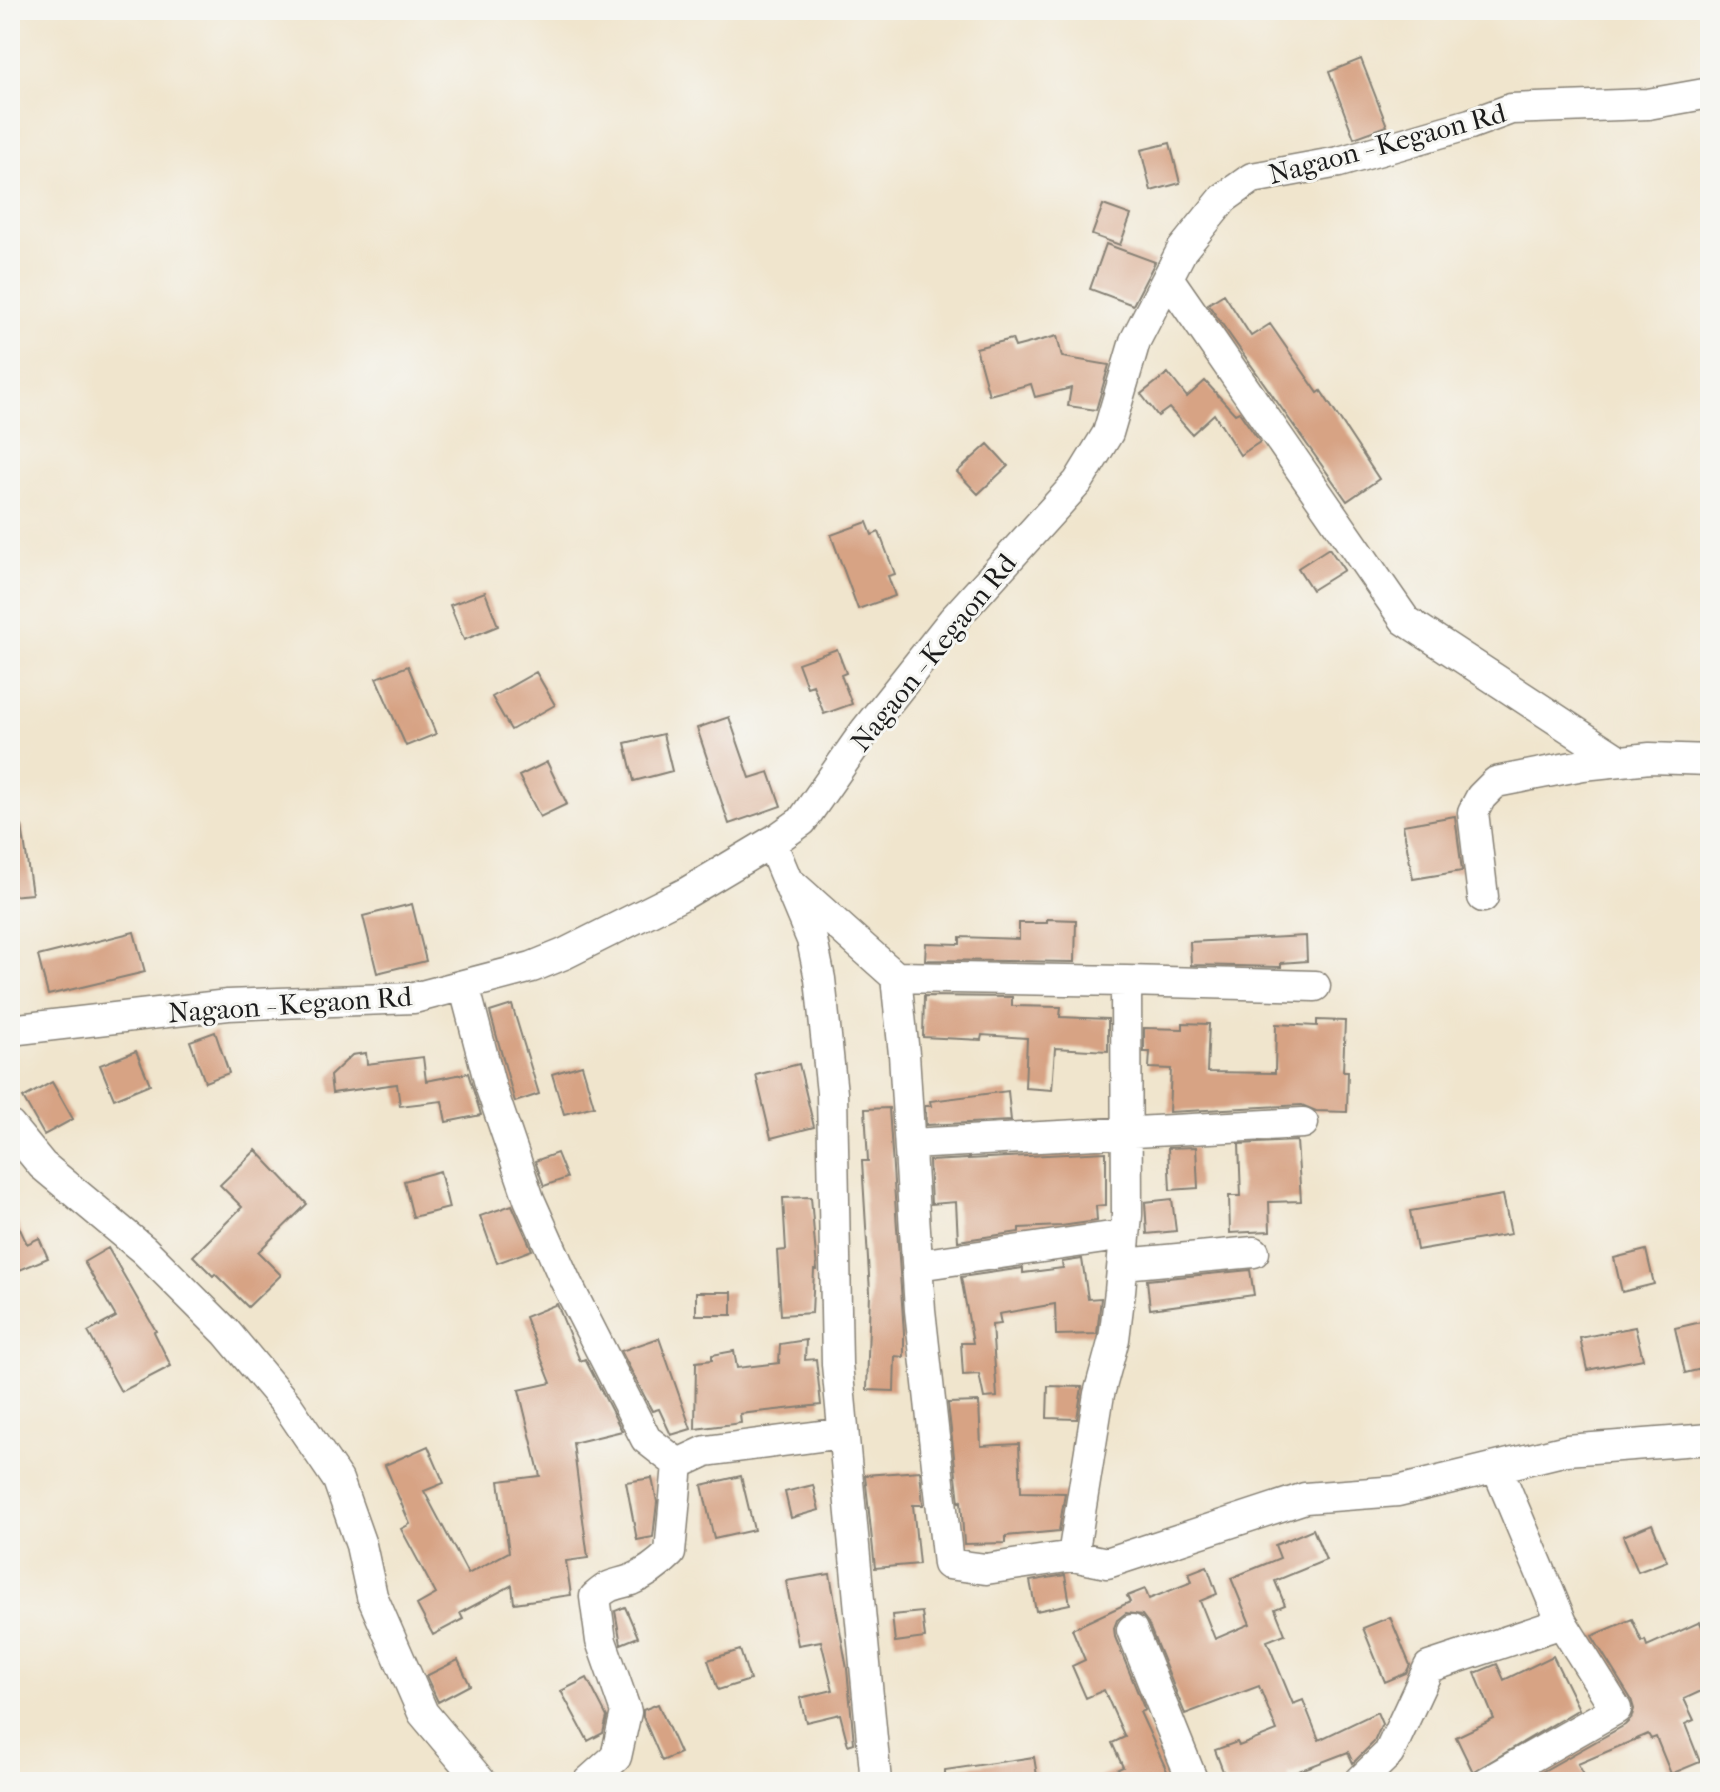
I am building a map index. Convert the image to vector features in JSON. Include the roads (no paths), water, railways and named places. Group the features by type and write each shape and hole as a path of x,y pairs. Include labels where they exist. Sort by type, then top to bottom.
{"street":[{"name":"Nagaon - Kegaon Rd","path":"10,1030 228,1005 414,998 532,967 686,893 802,821 865,731 953,620 1078,482 1108,433 1135,341 1182,250 1224,198 1252,178 1339,162 1511,109 1648,104 1710,93"},
{"path":"1168,278 1405,620 1620,761"},
{"path":"1483,897 1473,812 1481,797 1496,782 1620,761 1650,758 1710,760"},
{"path":"771,842 812,940 820,979 832,1093 837,1364 876,1782"},
{"path":"788,880 896,977 1315,986"},
{"path":"896,977 920,1310 948,1564 986,1569 1073,1556 1107,1563 1305,1498 1398,1491 1567,1450 1710,1439"},
{"path":"1073,1556 1099,1394 1114,1339 1124,1250 1126,981"},
{"path":"464,985 491,1088 529,1199 565,1280 646,1439 678,1464"},
{"path":"910,1144 1303,1123"},
{"path":"10,1126 42,1165 144,1250 226,1332 287,1405 338,1480 361,1545 372,1596 423,1713 481,1782"},
{"path":"918,1265 1124,1250 1254,1252"},
{"path":"678,1464 706,1451 843,1433"},
{"path":"588,1782 616,1757 626,1712 601,1641 595,1597 609,1585 629,1580 656,1567 670,1553 678,1464"},
{"path":"1487,1782 1616,1709 1562,1623 1497,1468"},
{"path":"1359,1782 1389,1753 1429,1667 1562,1623"},
{"path":"1132,1630 1193,1782"}]}
